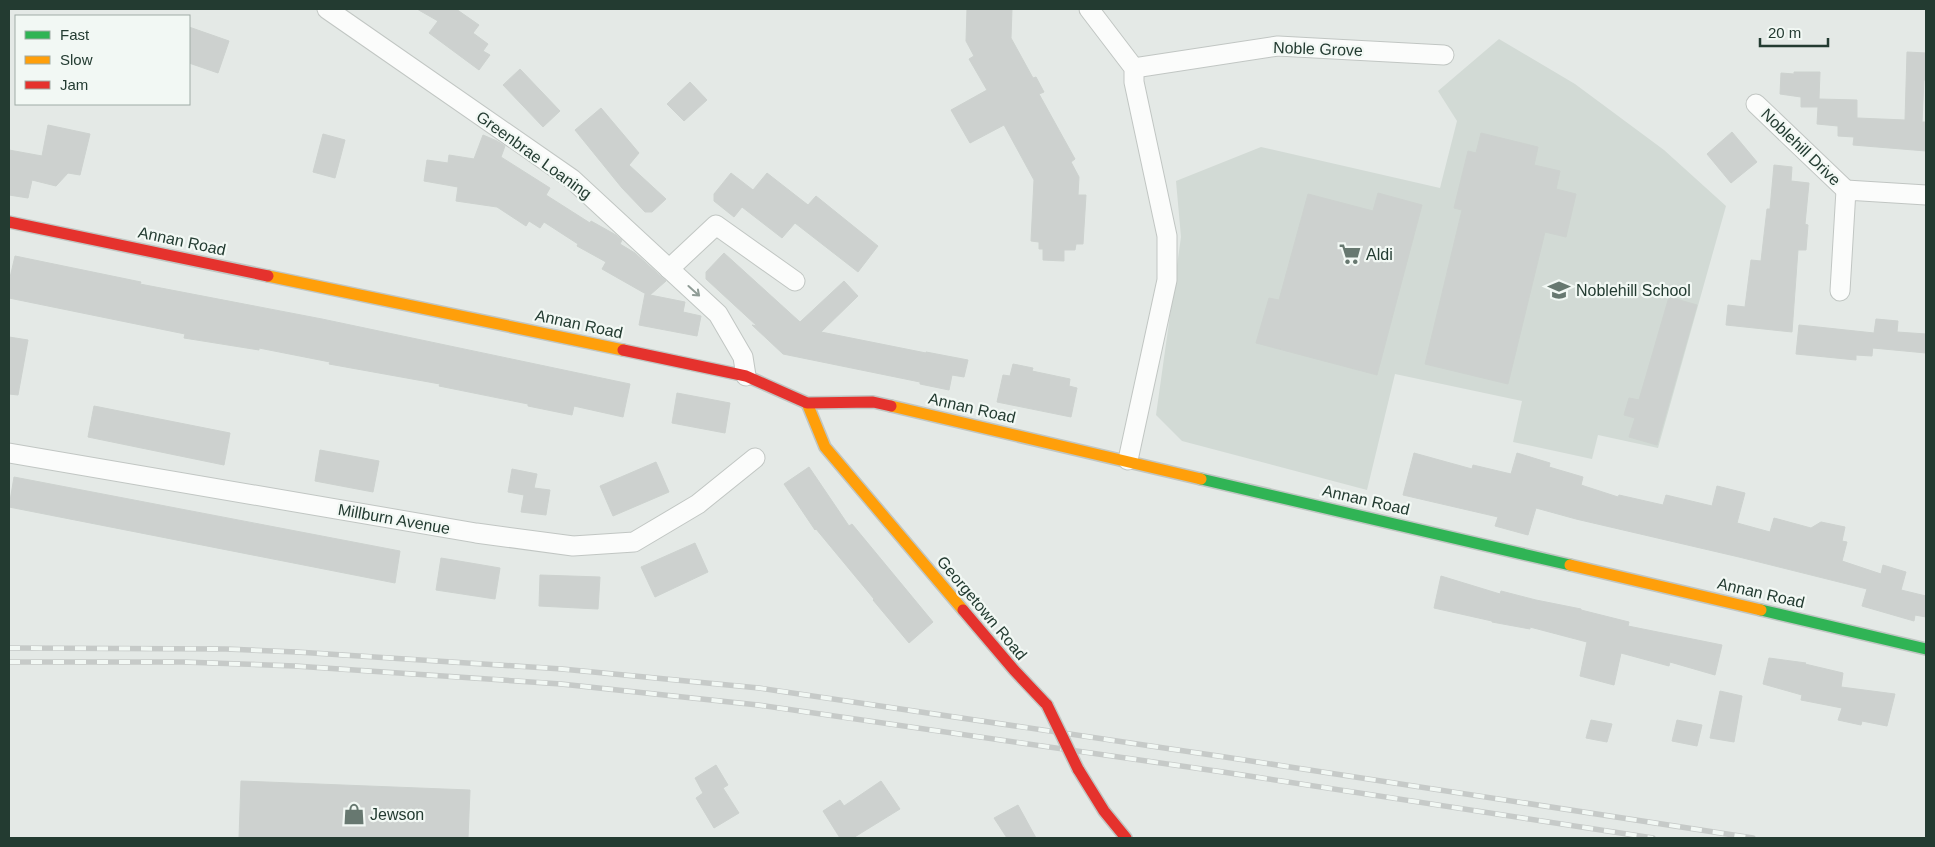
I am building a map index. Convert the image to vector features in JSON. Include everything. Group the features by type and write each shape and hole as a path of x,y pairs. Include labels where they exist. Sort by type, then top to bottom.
{"main road":[{"name":"Annan Road","path":"9,222 746,376 806,404 873,402 1128,460 1926,649"},
{"name":"Georgetown Road","path":"806,404 825,447 1014,670 1047,705 1078,769 1104,812 1126,838"}],"street":[{"name":"Greenbrae Loaning","path":"327,9 572,179 718,314 743,357 746,376"},
{"path":"1089,9 1134,68 1134,82 1167,236 1167,280 1128,460"},
{"name":"Noble Grove","path":"1134,68 1278,46 1444,55"},
{"name":"Noblehill Drive","path":"1756,104 1846,190 1926,195"},
{"name":"Noblehill Drive","path":"1840,291 1846,190"},
{"path":"670,269 716,225 795,281"},
{"name":"Millburn Avenue","path":"9,453 476,533 573,546 634,542 698,504 755,458"}],"shaded area":[{"path":"1499,39 1575,84 1664,150 1726,206 1658,448 1598,435 1592,459 1513,442 1522,401 1395,374 1367,490 1182,441 1156,415 1181,237 1176,181 1261,147 1440,188 1457,121 1438,91"}],"building":[{"path":"417,9 456,9 479,25 473,33 488,44 483,51 490,55 479,70 429,33 438,21"},
{"path":"967,9 1012,9 1011,38 1033,78 1036,77 1044,92 1039,94 1075,159 1071,162 1079,177 1078,195 1086,195 1083,244 1076,244 1075,250 1064,250 1064,261 1043,260 1043,249 1039,249 1039,242 1031,241 1034,180 1004,125 970,143 951,110 987,90 969,59 974,56 966,41"},
{"path":"190,27 229,41 218,73 190,63"},
{"path":"1907,52 1926,53 1926,80 1924,80 1922,122 1926,122 1926,151 1853,145 1854,137 1838,136 1838,126 1817,124 1818,107 1801,107 1801,97 1780,94 1781,73 1820,72 1819,99 1857,100 1857,118 1905,120"},
{"path":"520,69 560,111 543,127 503,85"},
{"path":"690,82 707,100 684,121 667,104"},
{"path":"601,108 639,153 629,165 666,199 652,212 645,212 622,188 575,130"},
{"path":"48,125 90,134 80,175 68,173 56,186 32,180 28,198 9,195 9,150 42,156"},
{"path":"1732,132 1757,162 1731,183 1707,154"},
{"path":"1481,133 1538,147 1534,165 1560,171 1556,189 1576,194 1566,237 1545,232 1508,384 1425,364 1462,210 1454,208 1468,151 1476,153"},
{"path":"323,134 345,140 335,178 313,172"},
{"path":"483,135 505,146 501,157 550,188 546,195 590,223 591,221 616,235 622,240 620,244 635,253 666,281 650,295 685,302 683,312 701,316 697,336 639,325 646,294 602,269 606,262 577,246 578,244 544,222 540,228 529,221 526,226 497,207 456,201 458,187 424,181 427,160 448,163 449,155 474,159"},
{"path":"1774,165 1792,167 1791,181 1809,183 1805,224 1808,225 1806,250 1798,250 1792,332 1726,325 1728,305 1745,307 1751,260 1761,261 1767,209 1770,209"},
{"path":"731,173 753,190 767,173 808,205 816,196 878,246 858,272 795,223 782,238 742,207 734,217 714,201 714,194"},
{"name":"Aldi","path":"1378,193 1422,205 1377,375 1256,343 1269,298 1279,300 1308,194 1373,211"},
{"path":"724,253 800,322 844,281 858,296 821,332 968,360 964,377 952,375 949,390 920,384 920,382 783,354 752,325 757,326 706,279 706,272"},
{"path":"15,256 141,282 140,284 322,319 630,384 623,417 574,406 572,415 439,386 440,384 329,364 330,362 259,348 259,350 184,338 185,334 9,298 9,282"},
{"path":"1669,297 1697,305 1657,445 1629,437 1635,418 1624,415 1629,398 1639,400"},
{"path":"1876,319 1898,321 1897,332 1926,334 1926,353 1873,348 1873,344 1872,356 1856,355 1856,360 1796,354 1799,325 1874,333"},
{"path":"9,337 28,340 18,395 9,394"},
{"path":"1013,364 1033,368 1032,371 1070,379 1069,386 1077,388 1071,417 997,402 1003,375 1010,376"},
{"path":"677,393 730,403 725,433 672,423"},
{"path":"94,406 230,433 224,465 88,437"},
{"path":"320,450 379,461 373,492 315,481"},
{"path":"1414,453 1472,469 1473,465 1511,474 1517,453 1550,463 1549,467 1583,477 1581,485 1618,497 1619,495 1663,505 1666,495 1712,506 1717,486 1745,493 1737,523 1770,532 1774,518 1811,528 1821,522 1845,527 1842,541 1847,542 1842,561 1881,574 1883,565 1906,572 1901,590 1926,596 1926,617 1915,615 1914,621 1862,606 1867,589 1536,508 1528,535 1495,526 1498,517 1403,495"},
{"path":"656,462 669,492 613,516 600,486"},
{"path":"809,467 849,526 852,524 933,622 909,643 815,530 784,484"},
{"path":"512,469 537,474 534,488 550,490 546,515 521,512 524,495 508,492"},
{"path":"14,477 400,551 395,583 9,507"},
{"path":"695,543 708,572 655,597 641,567"},
{"path":"441,558 500,568 495,599 436,590"},
{"path":"540,575 600,577 598,609 539,606"},
{"path":"1441,576 1500,594 1501,591 1581,609 1629,622 1628,626 1722,645 1715,675 1670,662 1669,666 1621,653 1614,685 1580,676 1587,642 1530,627 1530,629 1492,622 1434,608"},
{"path":"1769,658 1806,663 1843,673 1841,687 1895,694 1887,726 1862,721 1861,725 1838,720 1842,708 1801,700 1802,695 1763,684"},
{"path":"1720,691 1742,696 1734,742 1710,738"},
{"path":"1591,720 1612,724 1607,742 1586,738"},
{"path":"1677,720 1702,725 1697,746 1672,741"},
{"path":"716,765 728,785 723,788 739,813 714,828 696,798 703,793 695,778"},
{"name":"Jewson","path":"241,781 470,790 468,838 239,838"},
{"path":"881,781 900,809 853,838 840,838 823,811 840,800 844,806"},
{"path":"1018,805 1036,838 1007,838 994,818"}],"railway":[{"path":"9,648 226,649 297,652 562,669 759,688 1753,838"},
{"path":"9,662 183,662 295,666 561,684 758,705 1223,772 1653,838"}],"traffic: fast":[{"path":"1201,479 1570,565"},
{"path":"1761,610 1926,649"}],"traffic: slow":[{"path":"268,276 623,350"},
{"path":"807,403 825,447 963,610"},
{"path":"891,406 1201,479"},
{"path":"1570,565 1761,610"}],"traffic: jam":[{"path":"9,222 268,276"},
{"path":"623,350 746,376 807,403 873,402 891,406"},
{"path":"963,610 1014,670 1047,705"},
{"path":"1047,705 1078,769"},
{"path":"1078,769 1104,811 1126,838"}],"place":[{"name":"Aldi","path":"1350,254"},
{"name":"Noblehill School","path":"1559,290"},
{"name":"Jewson","path":"354,814"}]}
